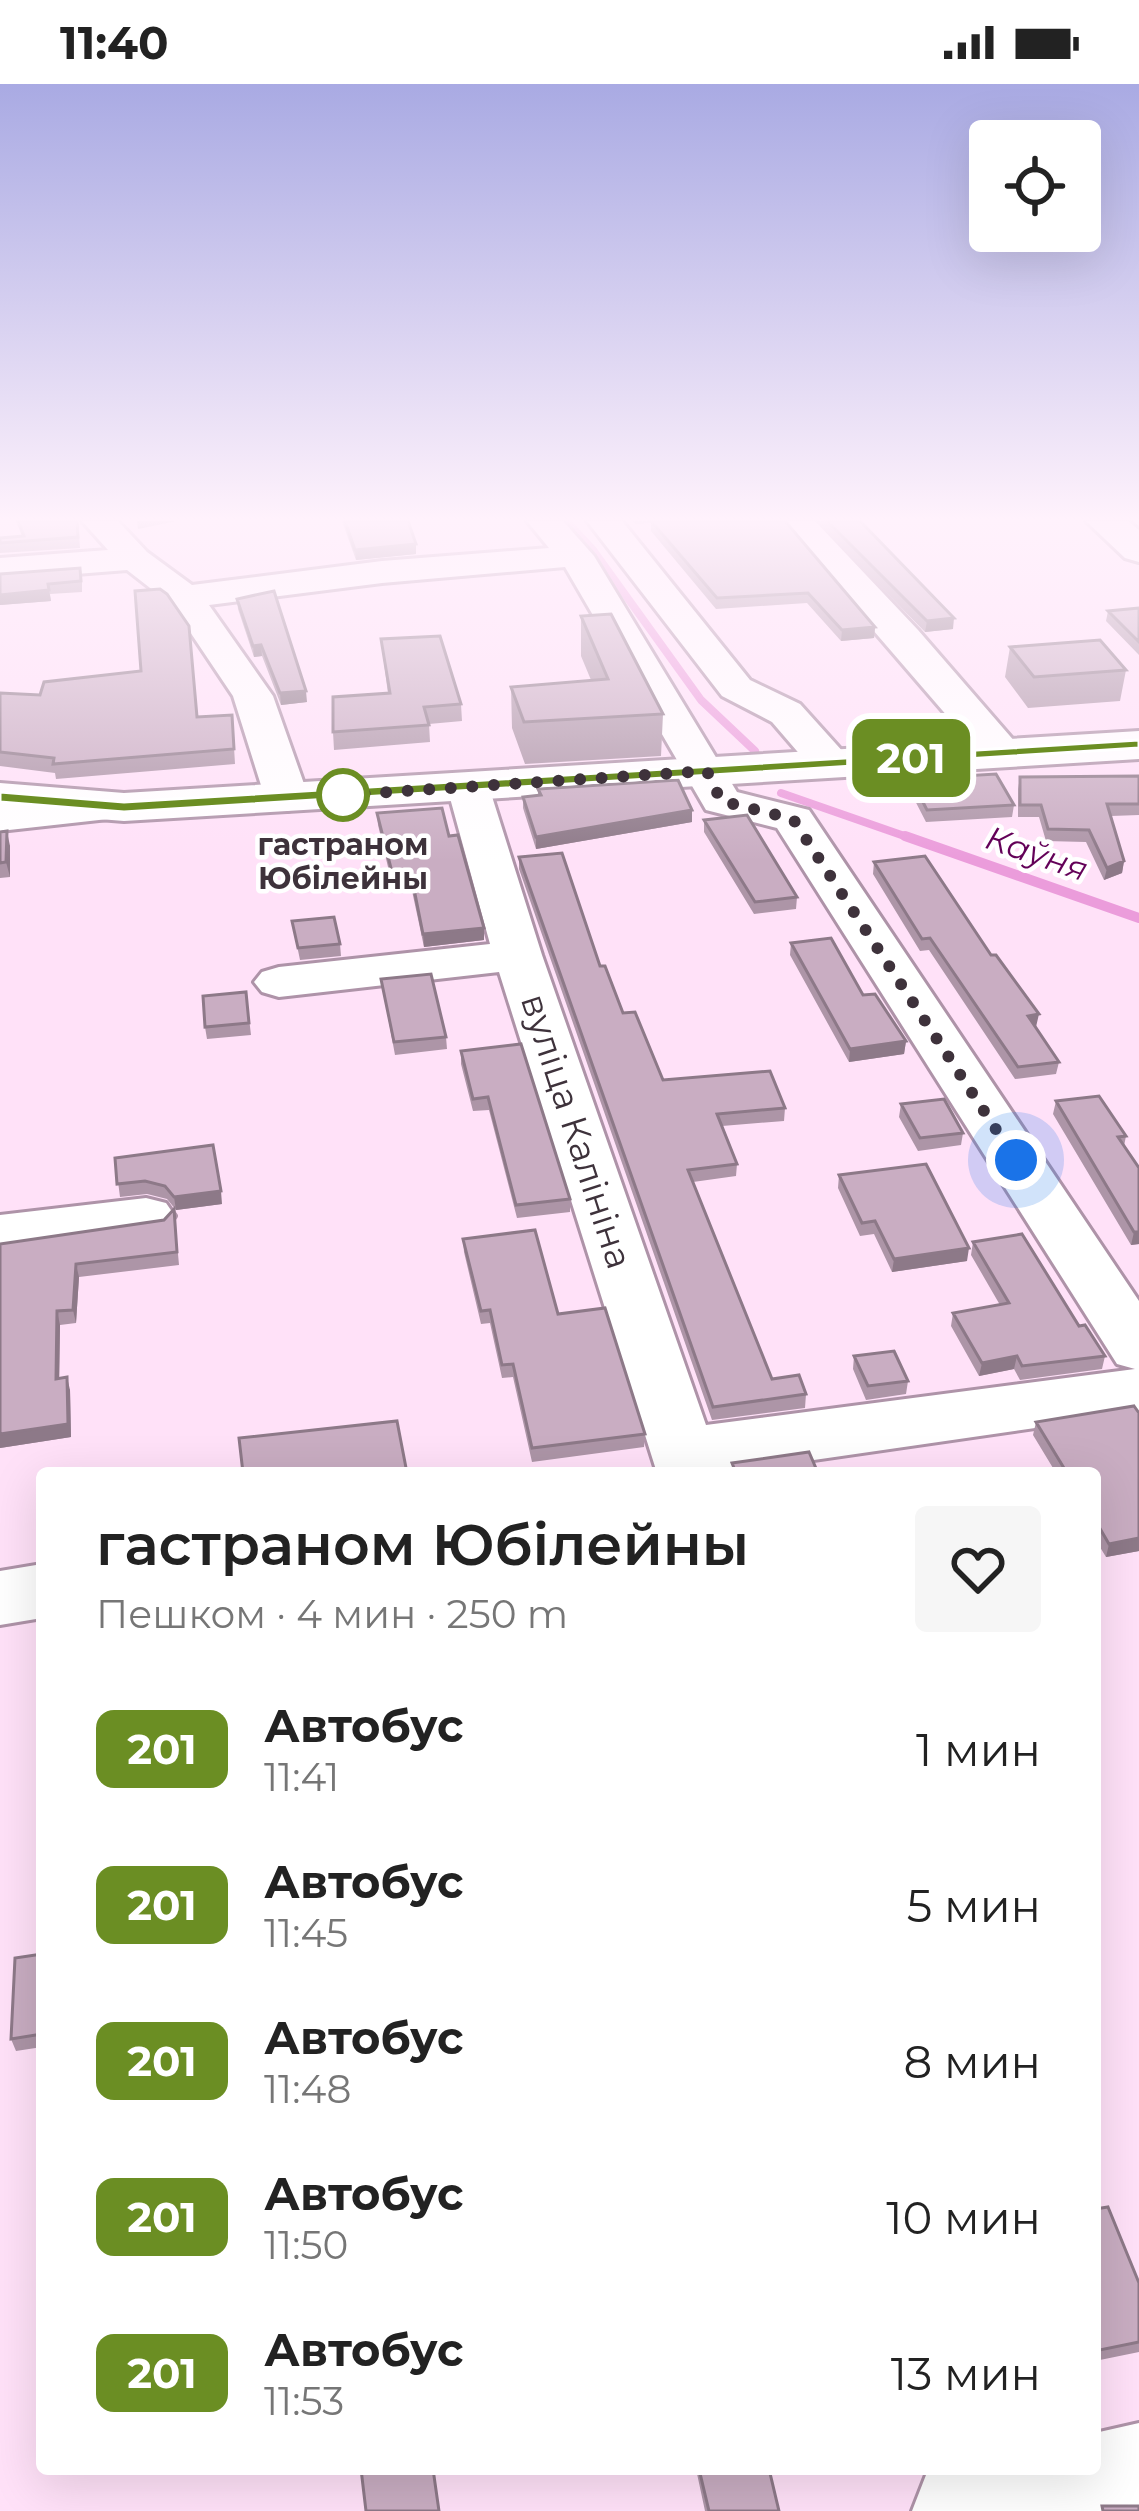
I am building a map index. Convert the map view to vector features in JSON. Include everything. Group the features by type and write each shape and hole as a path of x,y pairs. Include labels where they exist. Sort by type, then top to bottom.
{"main road":[{"path":"0,797 124,807 1139,745"}],"street":[{"path":"211,634 253,696 287,798"},
{"path":"628,634 718,770 721,801 793,819 1139,1349"},
{"path":"694,634 736,688 786,713 816,764"},
{"path":"902,634 1001,752"},
{"name":"вуліца Калініна","path":"468,787 518,955 687,1463"},
{"path":"0,818 124,807"},
{"path":"279,982 518,955"},
{"path":"0,1234 146,1216"},
{"path":"687,1463 1139,1391"},
{"path":"0,1598 36,1592"},
{"path":"1012,2496 1139,2473"}],"building":[{"path":"138,634 190,634 197,717 232,715 234,749 53,764 54,758 0,752 0,693 40,695 44,682 141,671"},
{"path":"249,634 288,634 306,691 280,693 261,645 253,646"},
{"path":"589,634 622,634 663,714 524,722 511,687 608,679"},
{"path":"440,636 461,704 424,707 429,725 333,732 333,697 390,693 381,639"},
{"path":"1100,640 1126,670 1034,677 1010,647"},
{"path":"996,774 1014,805 927,810 911,779"},
{"path":"1139,776 1139,804 1107,804 1124,861 1107,868 1089,830 1048,829 1041,805 1020,805 1020,777"},
{"path":"678,780 692,810 536,837 523,797 541,795 538,789"},
{"path":"442,808 449,836 458,835 484,928 423,934 411,874 393,876 377,813"},
{"path":"747,815 797,897 755,902 704,820"},
{"path":"7,831 6,862 0,863 0,832"},
{"path":"562,853 600,966 605,966 623,1013 635,1012 663,1080 770,1071 785,1108 717,1114 737,1164 688,1170 772,1379 799,1375 806,1394 713,1407 519,857"},
{"path":"925,856 991,955 996,955 1039,1014 1028,1016 1059,1062 1018,1067 930,938 922,939 874,862"},
{"path":"334,917 340,944 298,948 292,921"},
{"path":"831,938 863,995 875,994 906,1041 850,1049 791,943"},
{"path":"431,974 446,1037 394,1042 381,979"},
{"path":"246,992 249,1023 205,1027 203,996"},
{"path":"521,1044 570,1199 516,1205 488,1097 473,1099 461,1051"},
{"path":"1099,1096 1126,1136 1118,1137 1139,1168 1139,1232 1134,1232 1056,1101"},
{"path":"944,1099 963,1133 920,1138 901,1104"},
{"path":"213,1145 221,1191 174,1197 165,1186 145,1181 117,1184 115,1158"},
{"path":"926,1164 969,1248 894,1259 875,1221 862,1223 839,1175"},
{"path":"174,1209 177,1252 76,1264 73,1310 57,1311 56,1379 67,1377 68,1424 0,1434 0,1244 164,1220"},
{"path":"535,1230 558,1314 605,1308 645,1434 532,1448 513,1364 502,1365 490,1310 481,1311 463,1239"},
{"path":"1022,1234 1079,1326 1085,1325 1105,1356 1022,1366 1017,1356 982,1363 953,1313 1009,1303 973,1242"},
{"path":"894,1351 908,1381 868,1386 854,1356"},
{"path":"1134,1406 1139,1413 1139,1538 1109,1544 1101,1530 1101,1467 1063,1467 1036,1422"},
{"path":"397,1421 406,1467 242,1467 239,1438"},
{"path":"809,1452 815,1467 734,1467 732,1463"},
{"path":"36,1955 36,2035 11,2039 15,1958"},
{"path":"1108,2207 1139,2283 1139,2342 1101,2350 1101,2208"},
{"path":"362,2475 434,2475 439,2511 366,2511"},
{"path":"700,2475 770,2475 779,2511 709,2511"},
{"path":"1102,2506 1139,2506 1139,2511 1103,2511"}],"waterway":[{"name":"Каўня","path":"654,634 701,700 755,751"},
{"name":"Каўня","path":"781,793 913,839"},
{"name":"Каўня","path":"905,836 1139,918"}],"bus line":[{"name":"201","path":"0,797 124,807 1139,745"}],"place":[{"name":"гастраном Юбілейны","path":"343,795"}],"route":[{"path":"343,795 707,771 721,801 793,819 1016,1160"}]}
